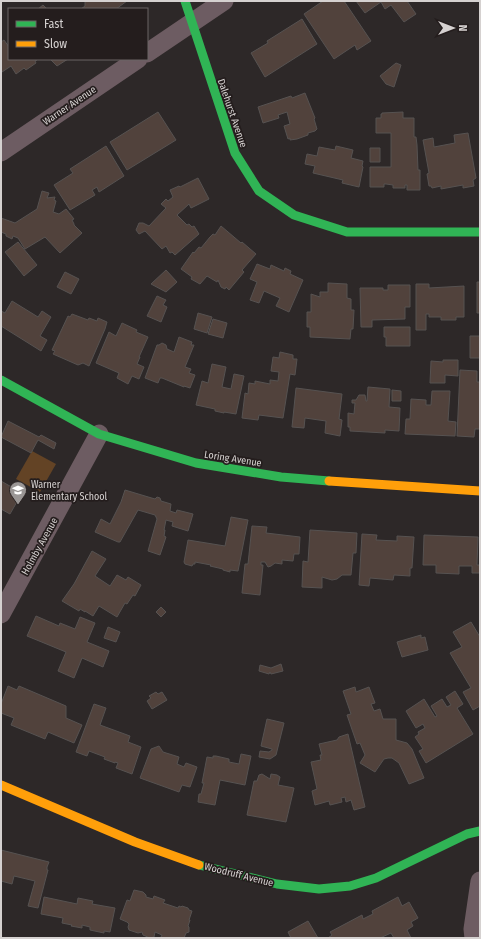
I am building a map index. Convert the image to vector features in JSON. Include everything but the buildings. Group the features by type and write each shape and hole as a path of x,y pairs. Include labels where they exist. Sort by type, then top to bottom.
{"street":[{"name":"Dalehurst Avenue","path":"185,1 235,153 259,191 294,215 347,232 480,232"},
{"path":"148,52 224,1"},
{"name":"Warner Avenue","path":"1,152 137,60"},
{"name":"Loring Avenue","path":"1,380 99,434 196,463 281,477 412,488 480,491"},
{"name":"Holmby Avenue","path":"1,614 99,434"},
{"name":"Woodruff Avenue","path":"1,785 135,842 195,864 277,884 319,889 350,886 376,878 467,834 480,831"},
{"path":"474,938 473,929 480,881"}],"shaded area":[{"path":"32,451 56,464 40,492 16,479"}],"traffic: fast":[{"path":"185,1 235,153 259,191 294,215 347,232 480,232"},
{"path":"1,380 99,434 196,463 281,477 329,481"},
{"path":"199,865 277,884 319,889 350,886 376,878 467,834 480,831"}],"traffic: slow":[{"path":"329,481 480,491"},
{"path":"1,785 135,842 199,865"}],"place":[{"name":"Warner Elementary School","path":"18,505"}]}
